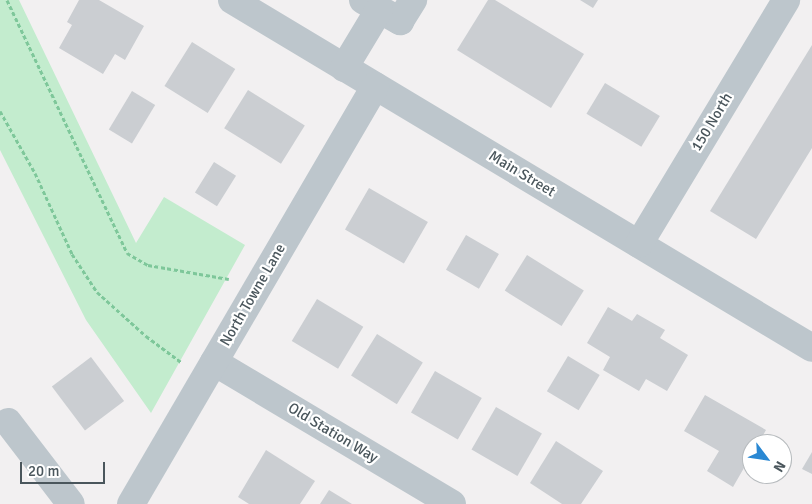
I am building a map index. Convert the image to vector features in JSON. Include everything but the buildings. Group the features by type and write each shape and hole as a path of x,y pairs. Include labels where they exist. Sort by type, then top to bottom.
{"street":[{"name":"Main Street","path":"232,0 812,348"},
{"path":"344,68 371,5 400,21 413,0"},
{"name":"150 North","path":"639,244 786,0"},
{"name":"North Towne Lane","path":"132,504 375,86"},
{"name":"Old Station Way","path":"214,362 452,504"},
{"path":"8,422 71,504"}],"path":[{"path":"7,0 127,253 148,265 234,280"},
{"path":"0,111 35,173 72,254 97,292 146,336 184,363"}],"green space":[{"path":"0,0 19,0 136,243 164,197 245,245 151,413 86,320 0,150"}]}
